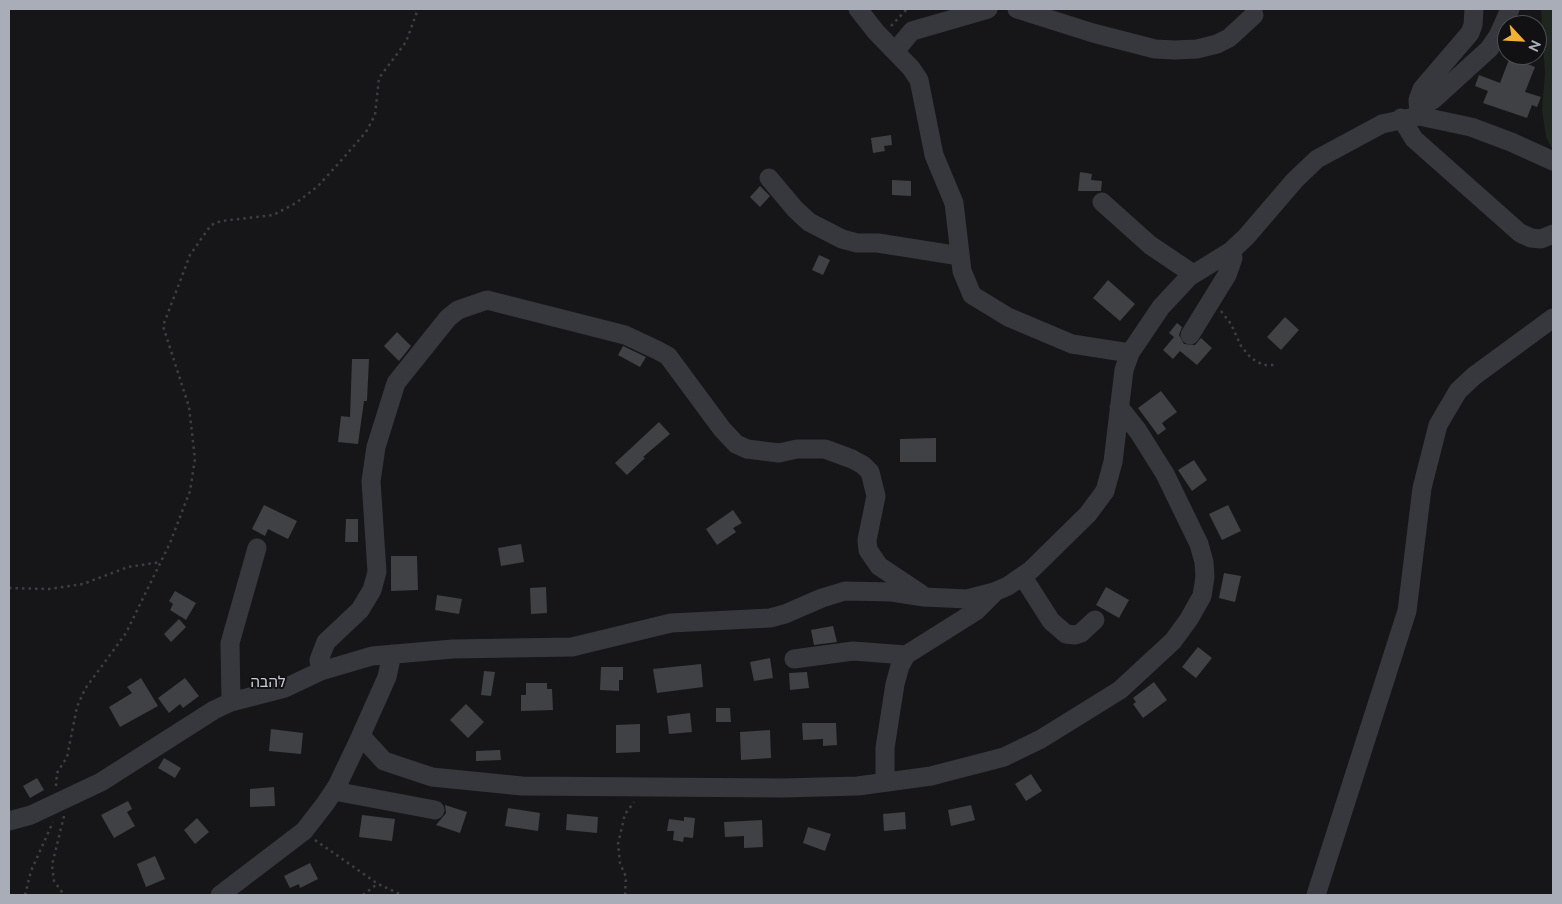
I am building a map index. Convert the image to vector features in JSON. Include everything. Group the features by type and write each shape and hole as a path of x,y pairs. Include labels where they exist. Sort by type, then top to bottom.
{"street":[{"path":"858,9 896,50 919,80 934,155 954,203 962,271 972,295 983,304 1032,329 1072,344 1130,354"},
{"path":"896,50 912,31 988,9"},
{"path":"1017,9 1093,33 1155,49 1175,50 1197,49 1217,44 1229,38 1254,15"},
{"path":"1474,9 1473,26 1470,34 1422,89 1413,114 1414,139 1520,232 1531,238 1540,239 1553,234"},
{"path":"9,821 61,801 101,782 214,710 231,702 285,688 321,672 372,656 453,649 572,648 671,623 770,618 845,591 892,592 924,597 967,599 994,592 1023,576 1088,514 1105,491 1113,462 1122,378 1130,354 1176,288 1193,274 1231,251 1246,237 1295,180 1317,159 1382,124 1413,114 1434,99 1489,49 1498,36 1510,9"},
{"path":"1413,114 1471,127 1553,161"},
{"path":"769,178 795,209 809,222 842,239 857,244 878,243 960,256"},
{"path":"1102,202 1150,246 1193,274"},
{"path":"1190,335 1227,276 1232,258 1231,251"},
{"path":"321,672 319,660 326,642 360,610 372,590 377,572 371,481 376,446 396,383 448,318 458,310 487,300 625,334 668,356 722,429 736,444 747,449 779,453 797,449 825,449 863,466 870,472 876,496 867,540 868,550 879,566 924,597"},
{"path":"1316,895 1407,611 1422,488 1438,425 1458,391 1474,376 1553,318"},
{"path":"361,736 384,761 432,777 522,786 783,788 858,786 931,776 968,768 1004,757 1041,739 1120,690 1173,642 1189,619 1204,587 1204,562 1198,544 1166,474 1138,431 1119,407"},
{"path":"231,702 230,643 257,548"},
{"path":"1023,576 1050,621 1066,634 1075,636 1095,620"},
{"path":"885,782 885,748 895,684 900,666 906,655 976,611 994,592"},
{"path":"794,659 853,651 906,655"},
{"path":"220,895 304,830 334,791 387,677 392,654"},
{"path":"334,791 436,810"}],"path":[{"path":"64,895 54,881 52,864 61,801 57,773 67,757 77,708 84,689 126,633 162,562 190,491 195,459 189,407 164,326 190,255 211,225 231,220 273,215 296,203 318,186 366,132 375,116 379,78 406,42 418,9"},
{"path":"882,37 907,9"},
{"path":"1210,302 1226,315 1241,346 1252,358 1263,365 1274,365"},
{"path":"9,588 50,589 83,584 128,567 162,562"},
{"path":"625,895 626,877 620,863 618,844 625,814 644,786"},
{"path":"25,895 31,871 53,826 61,801"},
{"path":"304,830 337,858 378,884 402,895"},
{"path":"363,895 378,884"}],"shaded area":[{"path":"1541,9 1553,9 1553,150 1546,137 1542,109 1544,65 1547,65 1547,15 1541,15"}],"building":[{"path":"1507,65 1530,65 1535,67 1525,92 1541,97 1537,107 1532,105 1527,118 1483,103 1488,91 1475,86 1479,75 1500,83"},
{"path":"891,135 892,145 884,146 885,151 873,153 871,138"},
{"path":"1080,172 1092,174 1091,180 1102,181 1101,191 1078,191"},
{"path":"892,180 911,181 911,196 892,195"},
{"path":"760,186 770,196 760,207 750,197"},
{"path":"819,255 830,260 823,275 812,270"},
{"path":"1108,280 1135,304 1120,321 1093,298"},
{"path":"1285,317 1299,330 1281,350 1267,337"},
{"path":"1177,323 1182,327 1179,335 1184,344 1195,345 1201,338 1212,348 1197,365 1180,351 1173,359 1163,350 1174,337 1169,333"},
{"path":"397,332 411,346 399,361 384,346"},
{"path":"623,346 646,357 640,367 618,355"},
{"path":"352,359 369,359 367,401 364,401 358,444 338,442 341,416 350,417"},
{"path":"1161,391 1177,412 1162,423 1166,429 1158,435 1138,408"},
{"path":"659,422 670,434 643,457 645,458 627,475 615,463"},
{"path":"936,438 936,462 900,462 900,439"},
{"path":"1194,460 1207,480 1192,491 1178,470"},
{"path":"264,505 297,521 288,539 268,529 265,536 252,529"},
{"path":"1228,505 1241,531 1222,540 1209,514"},
{"path":"733,510 742,523 733,528 736,532 717,545 706,529"},
{"path":"346,519 358,519 358,542 345,542"},
{"path":"521,544 524,562 501,566 498,548"},
{"path":"391,556 417,556 418,590 391,591"},
{"path":"1224,573 1241,576 1235,602 1219,598"},
{"path":"546,587 547,613 531,614 530,588"},
{"path":"1106,587 1129,600 1119,618 1096,605"},
{"path":"175,591 196,603 186,620 170,610 173,604 169,601"},
{"path":"437,595 462,599 459,614 435,610"},
{"path":"179,619 186,627 171,642 164,634"},
{"path":"833,626 837,642 814,645 811,630"},
{"path":"1198,647 1212,658 1196,678 1182,667"},
{"path":"770,658 773,678 754,681 750,662"},
{"path":"701,664 703,687 657,693 653,669"},
{"path":"601,667 623,667 623,680 619,680 619,691 600,690"},
{"path":"484,671 495,672 491,696 481,695"},
{"path":"807,672 809,688 790,690 789,673"},
{"path":"141,678 158,706 120,727 109,707 132,693 127,687"},
{"path":"185,678 199,696 183,708 180,704 169,713 158,698"},
{"path":"1154,682 1167,700 1143,718 1133,704 1136,702 1133,698"},
{"path":"526,683 547,683 547,689 552,689 553,710 521,711 521,695 526,695"},
{"path":"466,704 484,722 468,738 450,720"},
{"path":"716,708 730,708 731,722 716,722"},
{"path":"690,713 692,732 669,734 667,716"},
{"path":"802,723 836,723 837,745 823,746 823,739 803,740"},
{"path":"640,724 640,752 616,753 616,725"},
{"path":"271,729 303,733 301,754 269,751"},
{"path":"770,730 771,758 741,760 740,732"},
{"path":"500,750 501,760 476,761 476,751"},
{"path":"164,758 181,768 175,778 158,768"},
{"path":"1031,774 1042,791 1026,801 1015,784"},
{"path":"37,778 44,790 30,798 23,786"},
{"path":"274,787 275,806 250,807 250,789"},
{"path":"128,801 132,809 127,812 135,826 114,838 101,815"},
{"path":"445,805 467,812 460,833 436,825 446,813"},
{"path":"971,805 975,820 951,826 948,810"},
{"path":"508,808 540,813 538,831 505,826"},
{"path":"905,812 906,829 884,831 883,814"},
{"path":"567,814 598,817 597,833 566,830"},
{"path":"362,815 395,819 392,841 359,837"},
{"path":"684,817 695,818 693,838 684,837 683,842 673,840 674,831 667,831 669,819 684,821"},
{"path":"197,818 209,832 195,844 184,830"},
{"path":"762,820 763,847 744,848 744,836 725,837 724,822"},
{"path":"808,827 831,834 825,851 803,843"},
{"path":"155,856 165,879 146,887 137,864"},
{"path":"310,863 318,879 300,888 299,884 290,888 284,876"}],"district":[{"name":"להבה","path":"268,682"}]}
